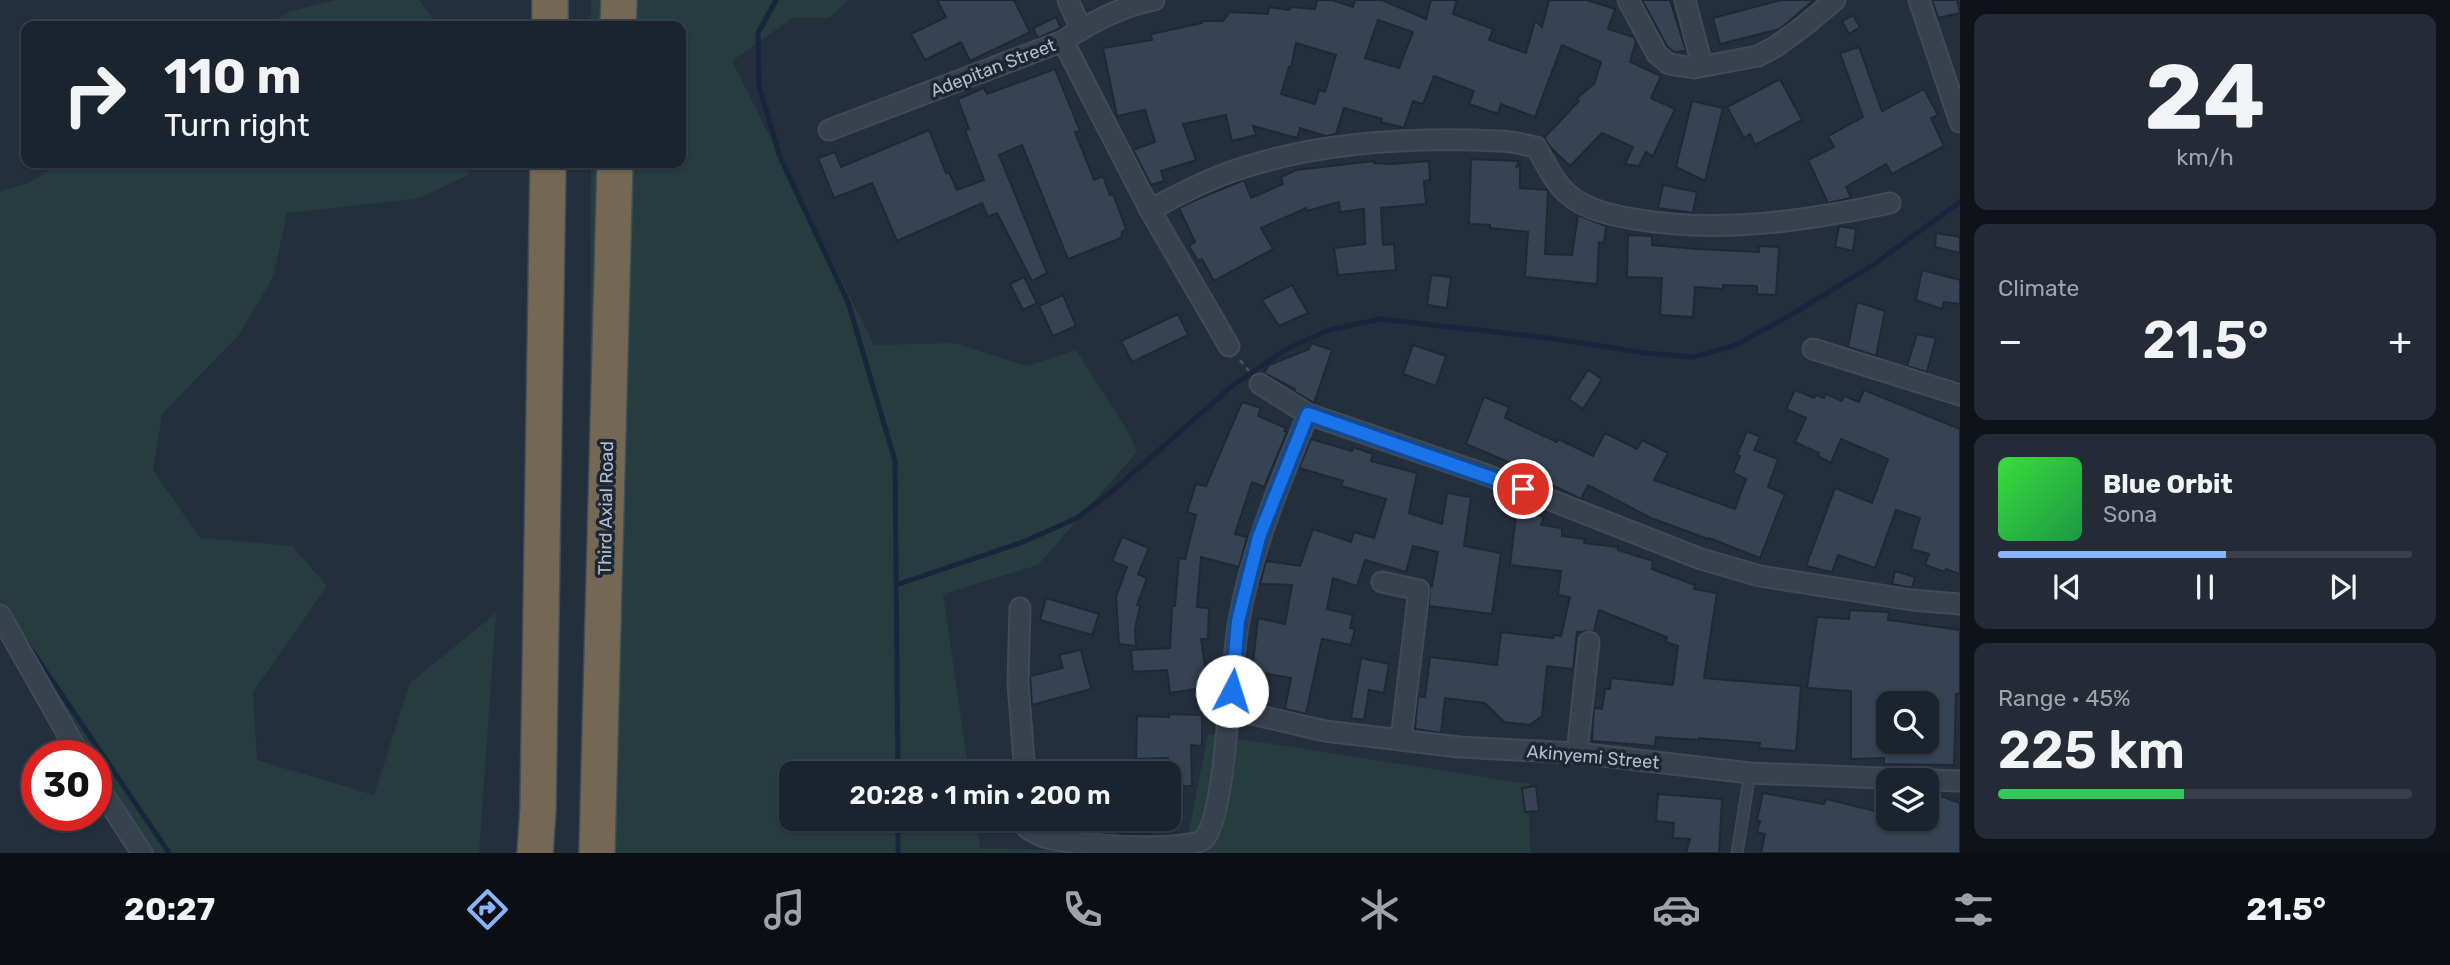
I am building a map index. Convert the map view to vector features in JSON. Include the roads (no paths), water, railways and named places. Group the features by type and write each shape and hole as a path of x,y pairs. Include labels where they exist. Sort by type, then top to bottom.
{"highway":[{"path":"550,0 550,21"},
{"path":"618,21 619,0"},
{"path":"535,853 548,168"},
{"name":"Third Axial Road","path":"597,853 615,168"}],"street":[{"path":"1068,0 1081,29"},
{"name":"Adepitan Street","path":"829,130 1063,41 1081,29 1137,4 1154,0"},
{"path":"1628,0 1657,54 1670,64 1694,68 1758,56 1784,40 1835,0"},
{"path":"1685,0 1702,65"},
{"path":"1919,0 1960,122"},
{"path":"1063,41 1150,210 1235,353"},
{"path":"1150,210 1240,168 1296,152 1399,141 1502,141 1536,147 1558,184 1570,196 1588,207 1617,216 1681,226 1707,228 1807,218 1890,204"},
{"path":"1813,349 1960,395"},
{"path":"1257,381 1308,414 1484,474 1713,562 1771,578 1912,600 1960,604"},
{"path":"1032,831 1047,838 1117,847 1178,849 1201,842 1211,824 1217,798 1230,709 1238,621 1259,537 1308,414"},
{"path":"1382,582 1419,590 1401,739"},
{"path":"1020,608 1018,683 1024,761"},
{"path":"0,615 71,740"},
{"path":"1577,753 1588,642"},
{"name":"Akinyemi Street","path":"1230,709 1325,731 1459,747 1577,753 1750,773 1960,781"},
{"path":"112,807 142,853"}],"lane":[{"path":"1737,853 1750,773"}],"waterway":[{"path":"776,0 758,33 759,86 780,157 848,302 895,461 898,761"},
{"path":"896,585 1023,542 1077,518 1116,488 1232,386 1285,350 1329,330 1380,319 1693,357 1736,345 1796,312 1873,265 1960,202"},
{"path":"26,642 169,853"},
{"path":"898,831 898,853"}]}
